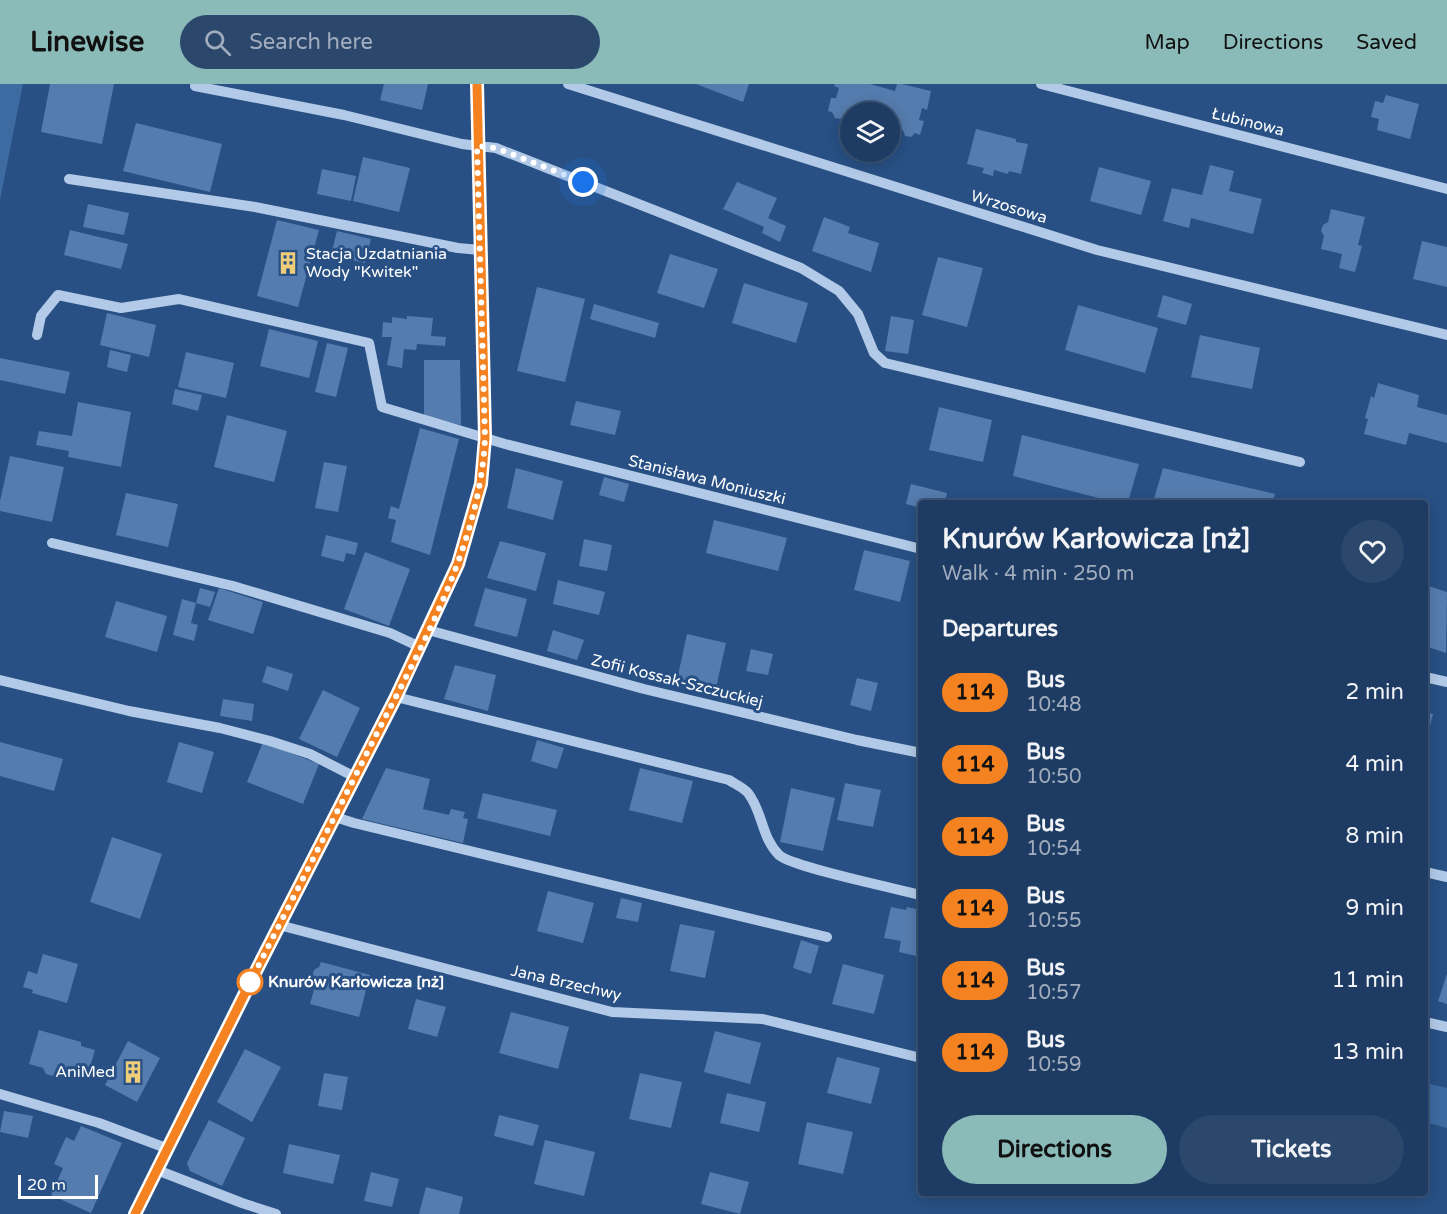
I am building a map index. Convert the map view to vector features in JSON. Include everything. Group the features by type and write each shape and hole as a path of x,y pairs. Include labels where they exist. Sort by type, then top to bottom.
{"street":[{"path":"135,1214 166,1148 396,697 458,564 481,484 485,438 477,84"},
{"name":"Wrzosowa","path":"568,84 1097,250 1447,335"},
{"name":"Łubinowa","path":"1041,84 1447,189"},
{"path":"195,86 344,115 462,144 496,148 801,268 838,291 858,314 874,353 885,363 1300,462"},
{"path":"69,179 255,207 458,248 480,250"},
{"name":"Stanisława Moniuszki","path":"37,335 41,316 58,295 122,308 179,299 369,343 382,407 505,444 918,548"},
{"path":"52,543 233,586 390,633 420,647"},
{"name":"Zofii Kossak-Szczuckiej","path":"428,630 644,689 918,752"},
{"path":"1428,677 1447,682"},
{"path":"0,680 129,711 220,728 270,741 310,754 355,777"},
{"path":"396,697 729,780 747,792 758,813 766,838 780,856 802,864 918,894"},
{"path":"334,817 827,937"},
{"path":"1428,873 1447,877"},
{"name":"Jana Brzechwy","path":"279,925 612,1012 763,1019 918,1057"},
{"path":"1428,1023 1447,1027"},
{"path":"0,1094 99,1124 166,1148"},
{"path":"157,1170 276,1214"}],"shaded area":[{"path":"0,84 23,84 0,200"},
{"path":"1428,1084 1447,1088 1447,1128 1428,1123"}],"building":[{"path":"50,84 114,84 102,144 41,132"},
{"path":"384,84 428,84 422,110 380,100"},
{"path":"696,84 749,84 743,102"},
{"path":"835,84 870,84 895,91 897,84 902,84 931,91 927,110 922,108 919,120 924,121 920,135 915,133 911,137 905,136 903,130 900,129 900,102 840,102 840,119 835,118 832,112 828,111 831,98 836,98 839,88 834,86"},
{"path":"1386,95 1419,104 1410,139 1377,130 1379,119 1371,117 1375,101 1383,103"},
{"path":"136,123 222,144 210,192 123,171"},
{"path":"976,129 1028,144 1021,174 1009,171 1008,174 994,170 993,176 982,173 984,168 967,164"},
{"path":"363,157 410,168 399,212 353,201"},
{"path":"1210,165 1234,171 1229,191 1262,199 1253,234 1191,218 1189,228 1163,221 1172,188 1202,195"},
{"path":"1099,167 1151,181 1141,215 1090,201"},
{"path":"322,169 356,176 351,201 317,194"},
{"path":"737,182 777,198 768,218 786,226 780,242 762,233 764,227 723,209"},
{"path":"88,204 129,213 124,235 83,227"},
{"path":"1331,209 1365,217 1358,245 1362,246 1355,272 1339,268 1342,254 1321,249 1324,236 1321,231 1323,225 1328,222"},
{"path":"824,217 850,227 848,233 879,243 871,272 812,251"},
{"name":"Stacja Uzdatniania Wody \"Kwitek\"","path":"277,220 319,230 298,307 257,296"},
{"path":"70,230 128,244 121,269 64,255"},
{"path":"337,231 371,239 365,263 331,255"},
{"path":"1422,241 1447,247 1447,287 1413,279"},
{"path":"670,254 718,269 704,308 657,293"},
{"path":"938,257 983,268 967,327 922,315"},
{"path":"744,283 808,303 796,343 732,323"},
{"path":"537,287 585,299 565,382 517,371"},
{"path":"1163,295 1192,304 1186,325 1157,317"},
{"path":"594,304 659,323 655,338 590,319"},
{"path":"1078,305 1158,328 1145,373 1065,350"},
{"path":"107,313 156,325 149,357 100,345"},
{"path":"407,316 433,318 431,336 446,337 445,346 417,344 416,350 404,349 402,368 387,365 392,337 382,337 383,322 392,323 392,317 407,319"},
{"path":"891,316 914,320 908,354 885,351"},
{"path":"269,329 318,341 309,378 260,366"},
{"path":"1200,335 1260,348 1252,389 1191,377"},
{"path":"327,343 348,348 336,397 315,392"},
{"path":"110,350 131,355 127,372 107,367"},
{"path":"186,352 234,363 226,398 178,387"},
{"path":"0,358 70,372 65,394 0,380"},
{"path":"424,360 460,360 461,425 424,416"},
{"path":"1378,383 1419,395 1417,407 1447,415 1447,443 1409,433 1406,445 1364,434 1368,419 1365,418 1371,396 1374,398"},
{"path":"175,389 202,395 198,411 172,404"},
{"path":"576,401 621,411 615,435 570,425"},
{"path":"78,402 131,412 121,467 68,457 69,451 36,445 39,431 72,436"},
{"path":"939,407 992,420 983,462 929,450"},
{"path":"227,415 287,431 274,482 214,467"},
{"path":"420,428 459,439 430,555 391,542 396,520 388,518 391,506 399,509"},
{"path":"1022,435 1139,464 1129,500 1106,500 1013,476"},
{"path":"10,456 64,467 52,522 0,511"},
{"path":"324,462 347,466 338,512 315,508"},
{"path":"516,468 563,481 553,520 507,508"},
{"path":"1163,468 1275,494 1274,500 1154,500"},
{"path":"604,477 629,484 624,502 599,495"},
{"path":"911,484 947,493 945,500 918,500 918,507 906,504"},
{"path":"126,493 178,504 168,547 116,535"},
{"path":"714,520 787,538 778,571 706,553"},
{"path":"326,535 358,543 355,555 346,553 344,562 321,556"},
{"path":"584,539 612,545 607,571 579,566"},
{"path":"500,541 546,553 536,591 487,578"},
{"path":"864,550 910,561 900,602 854,590"},
{"path":"365,552 410,569 389,626 344,609"},
{"path":"558,580 605,592 599,615 553,604"},
{"path":"1428,586 1447,592 1446,653 1428,647"},
{"path":"200,588 215,592 210,607 196,603"},
{"path":"219,588 263,602 253,634 208,620"},
{"path":"485,588 527,599 517,637 474,626"},
{"path":"182,599 196,603 191,623 198,625 194,641 173,635"},
{"path":"116,601 167,616 157,652 105,637"},
{"path":"553,630 584,640 577,660 547,651"},
{"path":"687,634 726,643 716,688 677,680"},
{"path":"751,649 773,654 768,675 746,671"},
{"path":"455,665 496,675 488,711 444,699"},
{"path":"267,666 293,674 288,691 262,682"},
{"path":"857,678 878,683 871,711 850,705"},
{"path":"323,690 360,708 337,757 299,739"},
{"path":"223,699 254,704 252,721 220,716"},
{"path":"1428,713 1433,714 1428,734"},
{"path":"537,740 564,748 557,769 531,761"},
{"path":"0,742 63,759 54,791 0,776"},
{"path":"179,742 214,752 202,793 167,782"},
{"path":"263,742 319,764 303,804 247,782"},
{"path":"386,768 430,779 423,809 449,815 451,809 465,812 463,818 468,819 463,843 362,819"},
{"path":"640,768 693,781 682,823 629,810"},
{"path":"845,783 881,790 873,827 837,820"},
{"path":"791,788 835,798 823,851 780,842"},
{"path":"483,793 557,810 550,836 477,818"},
{"path":"112,837 162,854 140,919 90,902"},
{"path":"548,891 594,903 583,943 537,931"},
{"path":"621,898 642,903 638,922 616,918"},
{"path":"891,907 918,909 918,956 899,952 901,941 884,938"},
{"path":"680,924 715,931 705,978 670,971"},
{"path":"801,940 819,946 811,974 793,968"},
{"path":"43,954 78,964 67,1003 32,993 33,990 23,987 28,971 37,974"},
{"path":"321,962 370,975 359,1017 310,1004 315,986 311,979 314,970"},
{"path":"843,964 884,975 874,1014 832,1004"},
{"path":"1447,974 1447,1004 1438,1001"},
{"path":"416,999 446,1007 437,1037 408,1029"},
{"path":"511,1012 569,1027 558,1069 499,1053"},
{"path":"39,1030 81,1042 81,1046 95,1050 87,1077 60,1069 53,1076 46,1074 43,1068 29,1064"},
{"path":"715,1031 761,1043 750,1084 704,1072"},
{"name":"AniMed","path":"128,1041 160,1058 137,1102 105,1085"},
{"path":"245,1049 281,1067 252,1122 217,1102"},
{"path":"837,1057 880,1068 871,1104 827,1093"},
{"path":"324,1073 348,1077 342,1110 318,1106"},
{"path":"640,1073 682,1082 671,1128 629,1119"},
{"path":"727,1093 766,1102 759,1132 720,1123"},
{"path":"4,1111 33,1116 28,1138 0,1132"},
{"path":"499,1115 539,1125 533,1146 494,1136"},
{"path":"209,1120 245,1138 222,1186 190,1171 187,1163"},
{"path":"807,1122 853,1132 843,1174 798,1164"},
{"path":"81,1126 122,1143 91,1213 51,1195 63,1168 54,1164 66,1137 74,1141"},
{"path":"545,1140 595,1152 584,1196 534,1184"},
{"path":"289,1144 340,1155 333,1184 283,1173"},
{"path":"371,1172 399,1179 392,1207 364,1201"},
{"path":"710,1172 749,1182 740,1214 701,1204"},
{"path":"426,1187 463,1197 459,1214 419,1214"}],"bus line":[{"name":"114","path":"135,1214 166,1148 396,697 458,564 481,484 485,438 477,84"}],"place":[{"name":"Stacja Uzdatniania Wody \"Kwitek\"","path":"288,263"},
{"name":"Knurów Karłowicza [nż]","path":"250,982"},
{"name":"AniMed","path":"133,1072"}],"route":[{"path":"250,982 247,988 420,647 458,564 481,484 485,438 477,146 496,148 583,182"}]}
